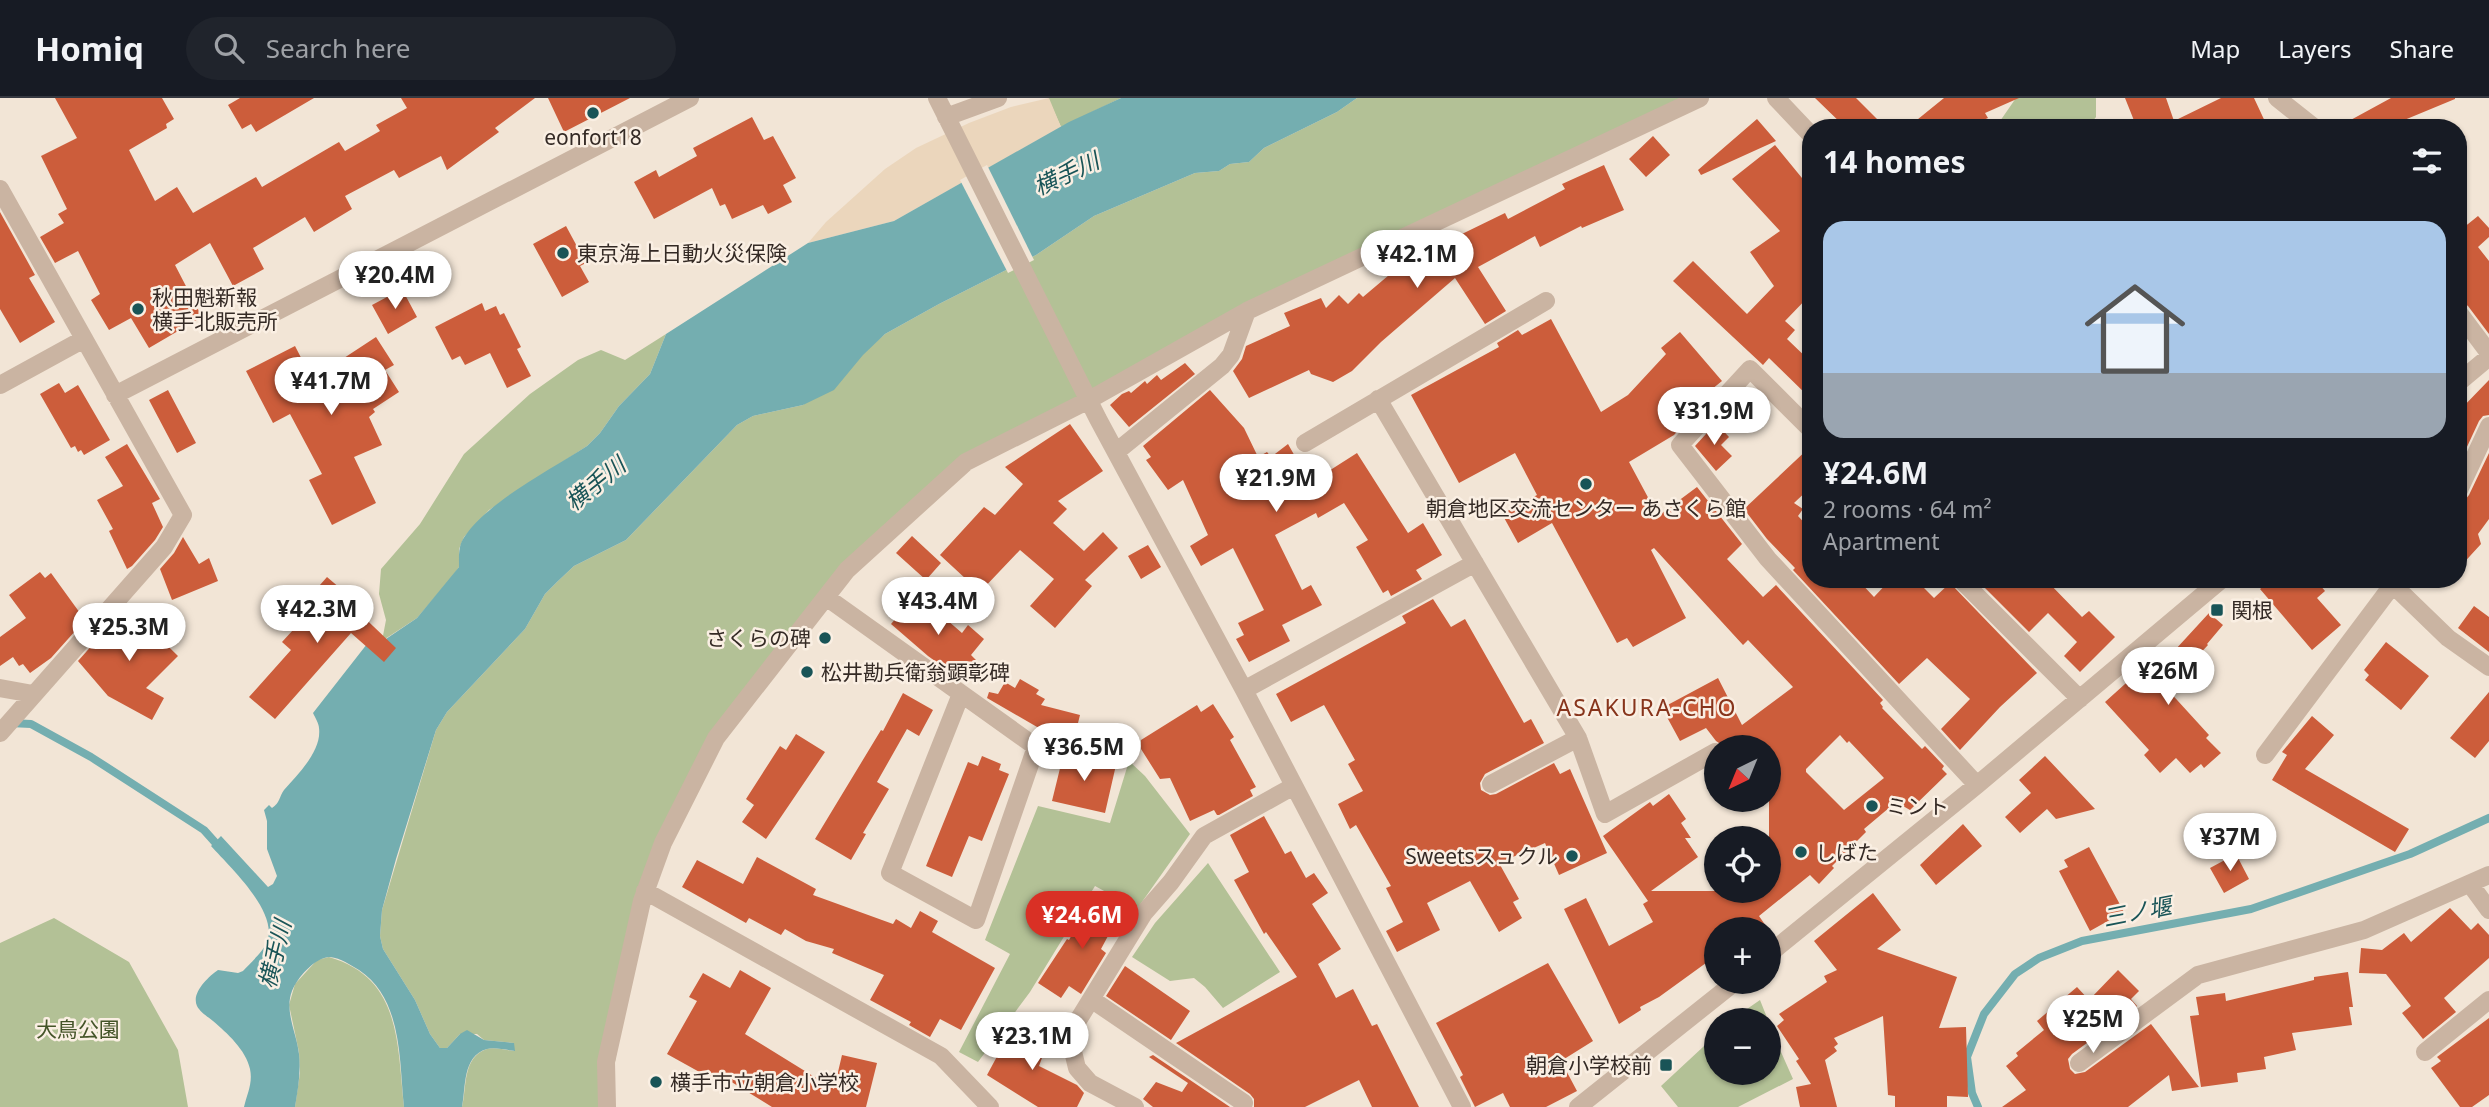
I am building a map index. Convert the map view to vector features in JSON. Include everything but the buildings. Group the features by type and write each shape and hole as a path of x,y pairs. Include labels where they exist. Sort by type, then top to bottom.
{"street":[{"path":"115,396 691,98"},
{"path":"937,98 1116,452 1462,1107"},
{"path":"948,120 998,98"},
{"path":"607,1107 606,1062 645,891 663,843 716,738 847,570 966,462 1089,400 1247,311 1700,98"},
{"path":"1776,98 1802,125"},
{"path":"2277,98 2304,119"},
{"path":"0,189 183,515 164,547 0,733"},
{"path":"1305,443 1546,301"},
{"path":"1116,452 1223,366 1231,355 1247,311"},
{"path":"2467,324 2489,355 2467,375"},
{"path":"0,385 84,339"},
{"path":"1802,421 1750,369 1680,445 1768,559 1977,785"},
{"path":"1378,399 1578,738 1605,814 1704,757"},
{"path":"2467,473 2489,426"},
{"path":"1244,690 1475,563"},
{"path":"1969,588 2080,699"},
{"path":"1781,944 1977,785 2211,588"},
{"path":"2265,755 2387,588"},
{"path":"2399,588 2448,639 2489,667"},
{"path":"826,597 1036,747 976,920 890,873 961,694"},
{"path":"0,688 33,694"},
{"path":"1491,784 1578,738"},
{"path":"1135,1107 1090,1083 1077,1068 1069,1035 1144,913 1171,882 1204,836 1294,786"},
{"path":"2079,1063 2198,975 2364,930 2489,875"},
{"path":"2470,884 2489,910"},
{"path":"645,891 941,1056 990,1107"},
{"path":"1578,1107 1720,994"},
{"path":"1091,999 1244,1103"},
{"path":"2425,1052 2489,1000"}],"green space":[{"path":"1048,98 1121,98 1061,127"},
{"path":"1357,98 1700,98 1247,311 966,462 847,570 716,738 645,891 607,1107 462,1107 467,1074 473,1059 487,1049 514,1051 514,1043 484,1040 477,1034 460,1034 447,1048 440,1048 430,1034 415,1000 383,949 380,936 382,910 436,730 447,712 525,629 545,594 574,566 626,540 737,425 753,416 803,405 885,334 1036,255 1094,216 1195,173 1219,171 1230,164 1249,162 1264,148 1337,112"},
{"path":"2016,98 2096,98 2094,119 2001,119"},
{"path":"666,334 650,374 619,406 600,433 587,446 489,510 464,537 459,549 459,567 452,577 417,618 382,641 386,620 379,594 381,569 420,524 464,454 530,394 578,360 601,350 625,360"},
{"path":"1129,761 1145,776 1190,834 1137,909 1095,886 1030,992 978,1062 959,1052 1010,954 985,940 1038,806 1110,823"},
{"path":"1208,863 1280,972 1223,1008 1194,978 1170,981 1132,957 1155,923"},
{"name":"大鳥公園","path":"54,918 129,962 178,1050 188,1107 0,1107 0,943"},
{"path":"329,957 353,967 371,981 383,997 396,1038 404,1107 295,1107 300,1073 299,1052 289,1005 295,984 317,960"},
{"path":"1760,1000 1763,1008 1748,1008"},
{"path":"1704,1046 1704,1085 1781,1085 1781,1052 1793,1079 1738,1107 1678,1107 1661,1086"}],"shaded area":[{"path":"1049,98 1061,127 894,221 808,243 826,222 885,169 916,148 1011,107"}],"water":[{"name":"横手川","path":"1121,98 1357,98 1337,112 1264,148 1249,162 1230,164 1219,171 1195,173 1094,216 1036,255 885,334 863,355 834,390 803,405 753,416 737,425 626,540 574,566 545,594 525,629 447,712 436,730 382,910 380,936 383,949 415,1000 430,1034 440,1048 447,1048 467,1030 484,1040 514,1043 515,1051 490,1048 473,1058 469,1065 462,1107 404,1107 396,1032 384,997 373,982 359,970 338,959 324,958 302,975 294,986 290,999 290,1014 300,1061 295,1107 244,1107 251,1079 248,1062 230,1036 198,1008 196,996 205,981 218,970 238,973 243,971 265,946 269,930 266,917 250,890 211,846 221,836 268,887 273,884 277,876 267,849 267,821 264,810 269,805 272,808 277,804 284,790 313,754 319,728 313,713 367,644 383,641 417,618 459,567 459,551 463,539 489,511 504,498 587,446 600,433 619,406 650,374 666,334 808,243 894,221 1069,122"}],"pier":[{"path":"987,165 1034,260 1008,273 960,180"}],"waterway":[{"path":"10,723 31,724 91,757 204,830 221,849"},
{"name":"三ノ堰","path":"1978,1107 1972,1093 1967,1057 1984,1014 2015,974 2039,958 2082,941 2251,909 2410,854 2489,818"}],"place":[{"name":"eonfort18","path":"593,113"},
{"name":"東京海上日動火災保険","path":"563,253"},
{"name":"秋田魁新報 横手北販売所","path":"138,309"},
{"name":"朝倉地区交流センター あさくら館","path":"1586,484"},
{"name":"関根","path":"2217,610"},
{"name":"さくらの碑","path":"825,638"},
{"name":"松井勘兵衛翁顕彰碑","path":"807,672"},
{"name":"ミント","path":"1872,806"},
{"name":"しばた","path":"1801,852"},
{"name":"Sweetsスュクル","path":"1572,856"},
{"name":"朝倉小学校前","path":"1666,1065"},
{"name":"横手市立朝倉小学校","path":"656,1082"}],"district":[{"name":"ASAKURA-CHO","path":"1647,707"}]}
